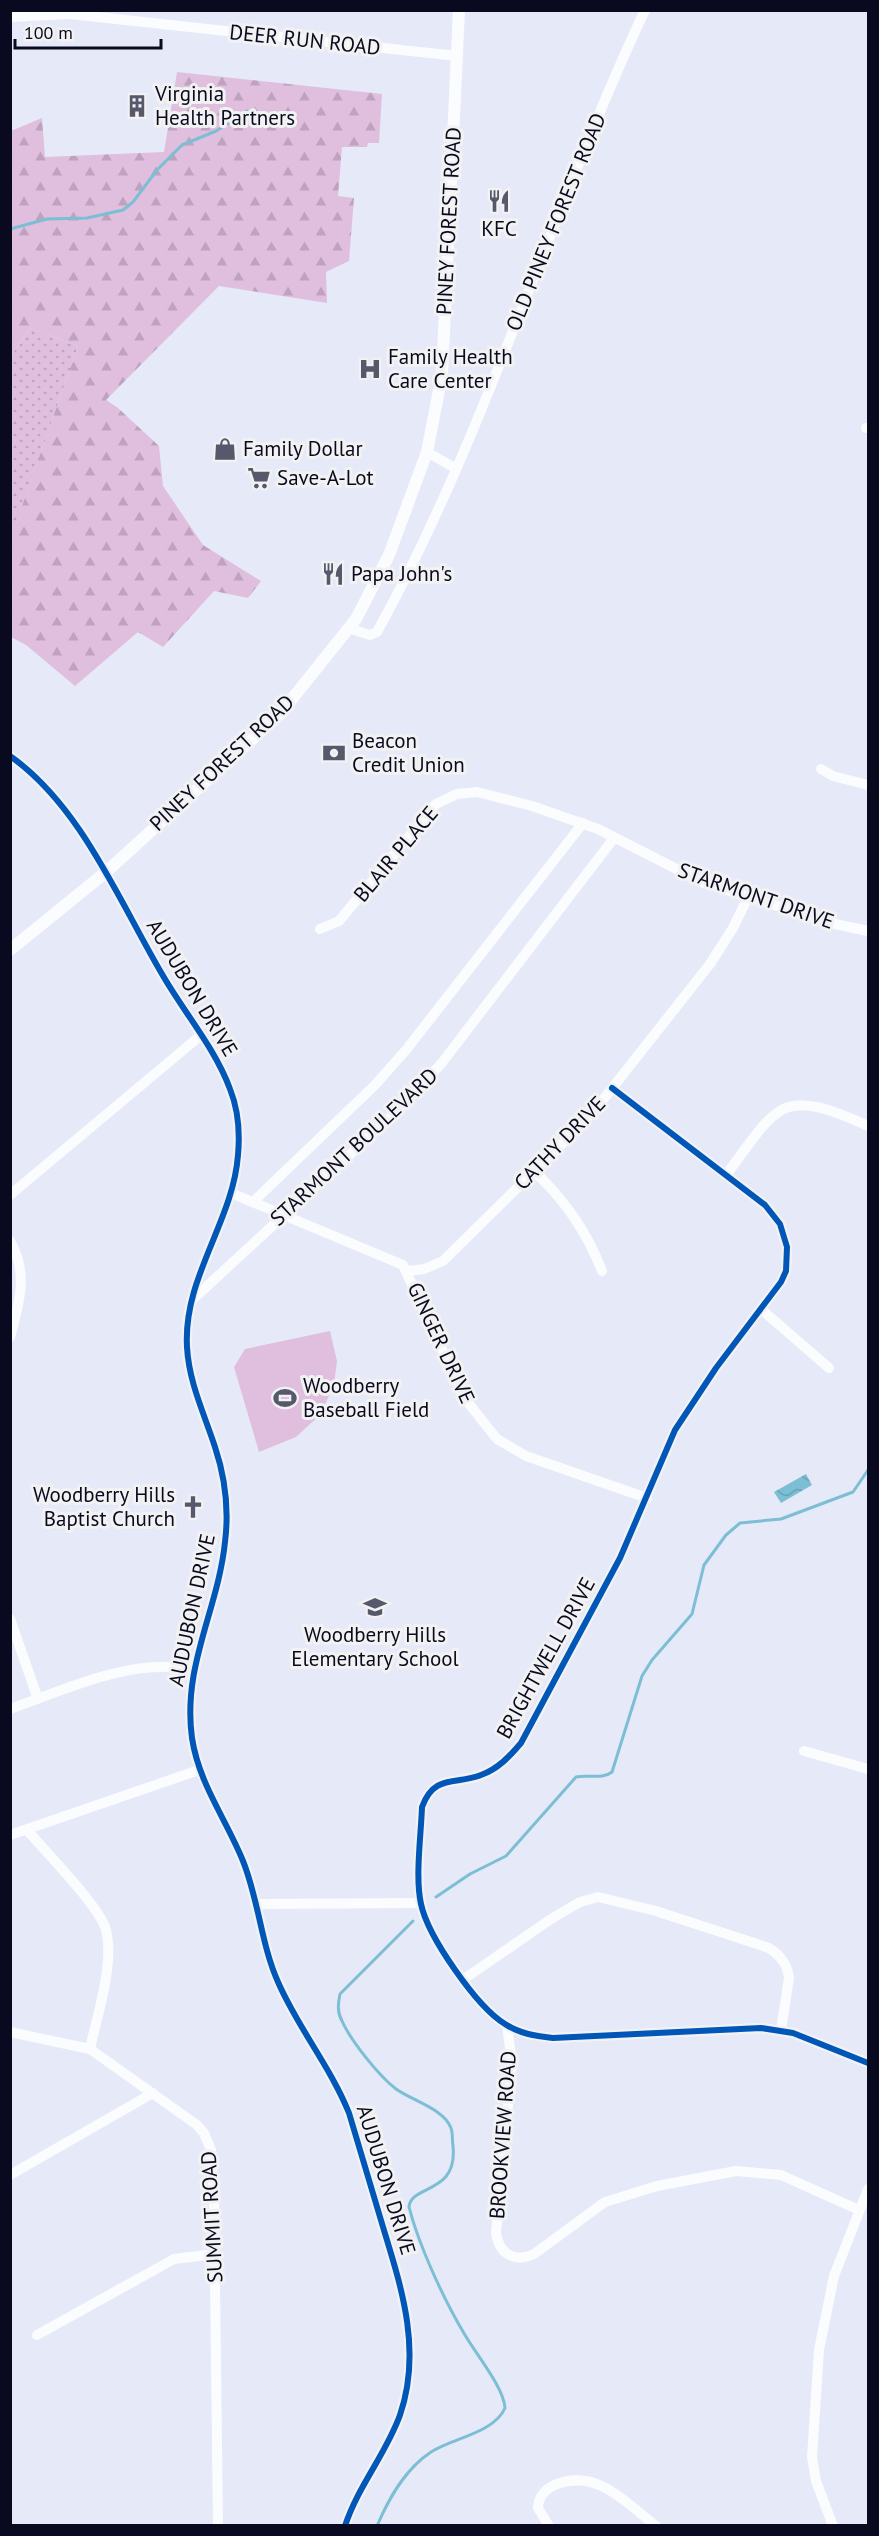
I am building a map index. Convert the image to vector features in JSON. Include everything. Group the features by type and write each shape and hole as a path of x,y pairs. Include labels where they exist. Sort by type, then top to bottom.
{"main road":[{"name":"PINEY FOREST ROAD","path":"10,950 106,872 280,714 348,628 367,600 389,555 427,452 442,375 459,10"}],"street":[{"name":"OLD PINEY FOREST ROAD","path":"348,628 370,635 377,632 406,579 455,468 609,88 645,10"},
{"name":"DEER RUN ROAD","path":"10,17 70,14 457,56"},
{"path":"427,452 455,468"},
{"name":"AUDUBON DRIVE","path":"10,756 38,778 106,872 162,974 223,1072 235,1106 239,1151 231,1193 190,1302 186,1333 190,1373 216,1449 227,1512 223,1557 193,1669 190,1717 199,1770 241,1856 257,1904 264,1941 279,1984 336,2082 349,2113 400,2283 411,2339 408,2379 400,2415 384,2450 357,2494 345,2526"},
{"path":"821,769 833,776 868,784"},
{"name":"BLAIR PLACE","path":"320,929 339,921 427,812 446,798 477,792 505,798 583,823 614,838"},
{"name":"STARMONT BOULEVARD","path":"253,1202 375,1085 406,1050 583,823"},
{"name":"STARMONT DRIVE","path":"614,838 704,883 834,924 868,931"},
{"name":"STARMONT BOULEVARD","path":"190,1302 397,1111 441,1064 614,838"},
{"name":"CATHY DRIVE","path":"408,1271 424,1269 443,1261 577,1129 710,964 728,936 748,897"},
{"path":"10,1196 200,1036"},
{"name":"BRIGHTWELL DRIVE","path":"612,1088 765,1205 785,1235 788,1258 786,1270 778,1289 716,1368 675,1430 620,1558 521,1743 499,1766 482,1775 450,1779 425,1798 422,1807 421,1903 431,1933 441,1951 498,2019 507,2026 529,2035 553,2038 706,2028 761,2028 782,2030 868,2063"},
{"path":"726,1175 768,1119 783,1108 794,1105 820,1106 868,1126"},
{"path":"534,1171 569,1208 594,1250 602,1272"},
{"name":"GINGER DRIVE","path":"231,1193 395,1259 408,1271 465,1399 486,1428 506,1445 526,1456 647,1498"},
{"path":"10,1241 19,1260 22,1287 10,1337"},
{"path":"762,1310 829,1368"},
{"path":"10,1619 38,1699"},
{"path":"10,1709 125,1670 163,1666 193,1669"},
{"path":"804,1751 868,1769"},
{"path":"10,1835 199,1770"},
{"path":"27,1830 87,1900 105,1927 107,1958 105,1976 90,2049"},
{"path":"464,1979 580,1902 608,1898 701,1926 777,1953 783,1960 789,1978 782,2030"},
{"path":"257,1904 421,1903"},
{"name":"BROOKVIEW ROAD","path":"507,2026 512,2063 496,2233 501,2248 513,2257 521,2258 534,2254 605,2202 657,2186 736,2171 781,2175 859,2210"},
{"name":"SUMMIT ROAD","path":"10,2032 90,2049 197,2125 209,2142 214,2200 218,2526"},
{"path":"10,2175 153,2092"},
{"path":"832,2525 816,2481 812,2457 813,2410 827,2303 868,2189"},
{"path":"38,2335 174,2259 215,2254"},
{"path":"549,2526 538,2508 541,2497 553,2485 576,2480 594,2482 612,2490 656,2526"}],"green space":[{"path":"177,72 382,94 379,143 368,143 367,147 342,147 338,196 354,198 349,261 326,272 327,303 219,286 106,400 118,408 159,446 163,486 203,545 261,581 248,598 214,591 163,647 138,632 75,686 26,645 11,637 11,531 13,532 78,346 30,328 11,356 11,131 42,118 45,157 164,152"},
{"path":"30,328 78,346 13,533 11,531 11,356"},
{"name":"Woodberry Baseball Field","path":"330,1331 337,1361 334,1384 321,1414 296,1437 259,1452 234,1367 245,1349"}],"water":[{"path":"806,1474 812,1485 781,1503 774,1492"}],"waterway":[{"path":"10,229 47,219 87,218 123,210 133,202 157,170 182,145 216,131 247,111"},
{"path":"436,1897 470,1874 506,1856 576,1777 604,1776 612,1772 642,1676 652,1660 692,1614 704,1565 726,1535 740,1523 781,1519 853,1492 868,1470"},
{"path":"377,2526 399,2485 413,2467 440,2447 483,2429 500,2416 505,2408 495,2381 449,2306 419,2239 409,2207 417,2195 442,2181 449,2173 453,2162 451,2128 435,2110 396,2089 382,2076 352,2038 339,2011 340,1994 413,1921"}],"cycle path":[{"path":"10,756 58,801 96,856 170,988 216,1059 230,1089 237,1113 239,1147 234,1180 200,1273 188,1321 188,1360 221,1470 227,1518 221,1567 196,1662 190,1712 192,1738 201,1771 243,1861 253,1891 272,1968 286,1999 333,2079 349,2113 403,2297 407,2320 409,2367 400,2415 357,2497 345,2526"},
{"path":"612,1088 765,1205 780,1224 787,1247 786,1271 781,1282 716,1368 675,1430 620,1558 521,1743 493,1769 471,1778 446,1782 433,1789 427,1797 422,1807 419,1856 418,1882 421,1904 425,1918 443,1952 468,1987 494,2015 505,2024 522,2032 553,2038 761,2028 793,2033 868,2063"}],"place":[{"name":"Virginia Health Partners","path":"137,106"},
{"name":"KFC","path":"499,201"},
{"name":"Family Health Care Center","path":"370,369"},
{"name":"Family Dollar","path":"225,449"},
{"name":"Save-A-Lot","path":"259,478"},
{"name":"Papa John's","path":"333,574"},
{"name":"Beacon Credit Union","path":"334,753"},
{"name":"Woodberry Baseball Field","path":"285,1398"},
{"name":"Woodberry Hills Baptist Church","path":"193,1507"},
{"name":"Woodberry Hills Elementary School","path":"375,1607"}]}
